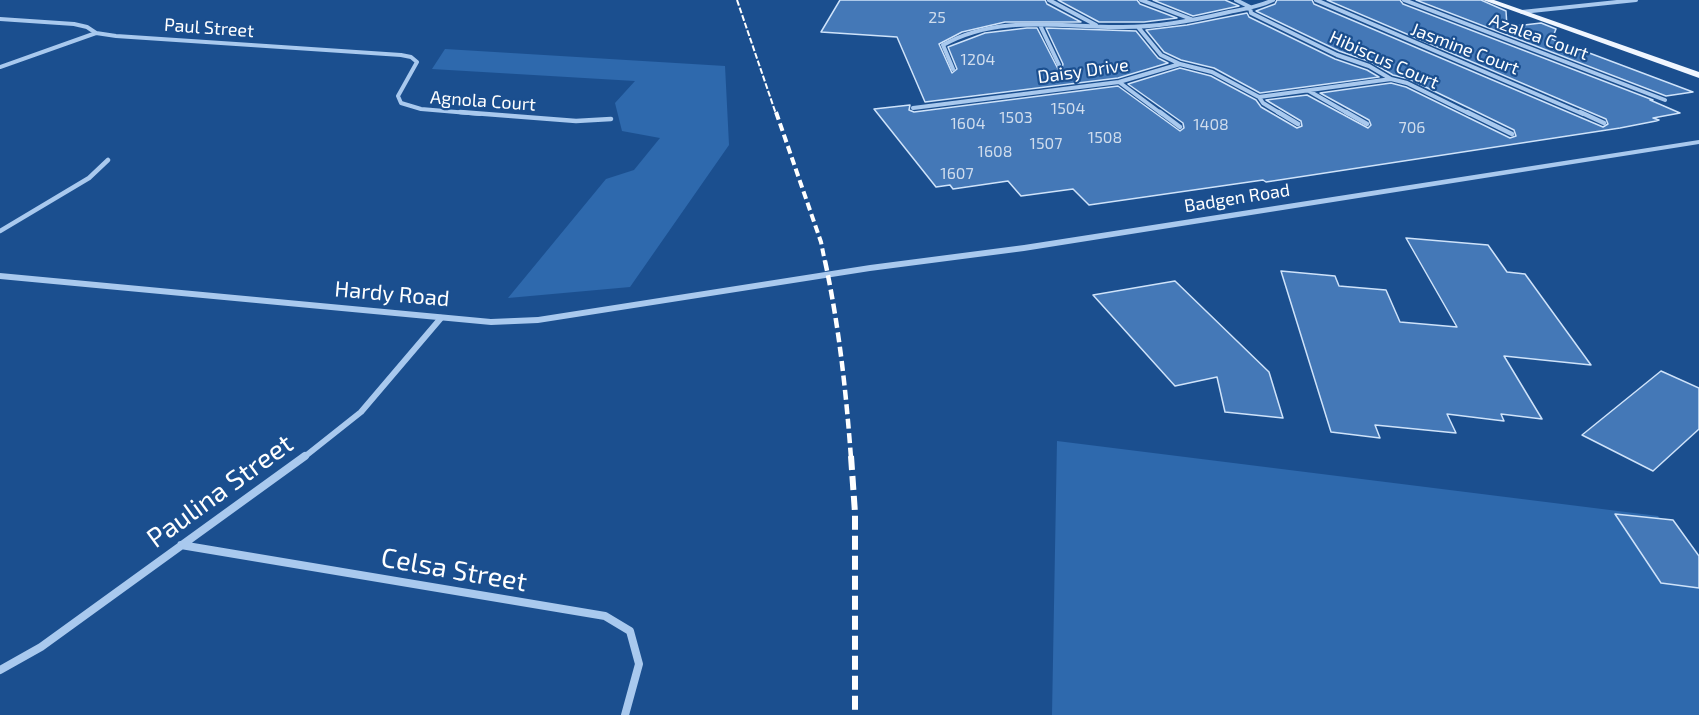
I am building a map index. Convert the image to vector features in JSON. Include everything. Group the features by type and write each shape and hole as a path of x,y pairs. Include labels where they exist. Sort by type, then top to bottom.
{"main road":[{"path":"1487,0 1699,75"},
{"path":"1509,0 1699,67"}],"street":[{"path":"1049,0 1098,27"},
{"path":"1141,0 1192,19"},
{"name":"Hibiscus Court","path":"1236,0 1250,8 1251,13 1337,55 1369,66 1391,79 1407,83 1512,134"},
{"path":"953,69 944,45 954,36 1016,25 1138,27 1250,8 1274,0"},
{"name":"Jasmine Court","path":"1316,0 1403,39 1437,49 1604,123"},
{"name":"Azalea Court","path":"1404,0 1665,100"},
{"path":"1522,12 1636,0"},
{"name":"Paul Street","path":"0,19 74,24 87,27 96,33 401,55 411,57 417,62"},
{"path":"1040,25 1059,65"},
{"path":"1138,27 1161,55 1180,64 1212,72 1259,97 1263,103 1298,124"},
{"path":"0,67 96,33"},
{"name":"Agnola Court","path":"417,62 398,96 402,103 421,109 576,121 611,119"},
{"name":"Daisy Drive","path":"913,108 1119,82 1180,64"},
{"path":"1259,97 1391,79"},
{"path":"1119,82 1180,127"},
{"path":"1309,91 1367,124"},
{"name":"Badgen Road","path":"779,283 870,268 1024,248 1699,142"},
{"path":"0,231 88,178 108,160"},
{"name":"Hardy Road","path":"0,276 491,322 538,320 779,283"},
{"name":"Paulina Street","path":"0,670 41,647 332,437 360,412 441,318"},
{"name":"Celsa Street","path":"181,545 605,616 630,631 639,664 625,715"}],"shaded area":[{"path":"445,49 725,66 729,145 630,287 508,298 606,179 634,170 660,138 622,131 615,103 635,81 432,69"},
{"path":"1057,441 1658,516 1699,577 1699,715 1052,715"}],"building":[{"path":"840,0 1045,0 1047,4 1081,22 1005,22 962,32 939,44 952,73 957,69 948,47 985,33 1027,28 1037,28 1058,69 1062,68 1063,64 1046,28 1136,31 1158,58 1168,63 1118,78 925,102 897,37 821,32"},
{"path":"1058,0 1137,0 1140,4 1177,18 1144,22 1099,22"},
{"path":"1153,0 1225,0 1239,6 1193,16"},
{"path":"1277,0 1312,0 1314,4 1603,127 1608,124 1606,119 1327,0 1400,0 1403,4 1653,100 1650,100 1680,113 1653,118 1659,120 1656,121 1620,128 1266,182 1263,180 1089,205 1073,189 1021,196 1008,181 953,189 950,185 936,187 874,109 910,105 909,110 914,112 1118,86 1180,131 1184,128 1183,123 1128,84 1180,68 1211,76 1256,100 1261,107 1297,128 1302,126 1301,121 1266,100 1307,95 1368,128 1371,125 1369,120 1320,93 1391,83 1406,87 1510,138 1516,136 1514,130 1409,79 1393,75 1371,62 1339,51 1256,11 1275,4"},
{"path":"1416,0 1481,0 1506,11 1507,27 1541,23 1556,29 1552,39 1693,92 1666,96"},
{"path":"1247,13 1249,17 1335,59 1367,70 1379,77 1260,93 1214,68 1181,60 1164,52 1146,30 1187,25"},
{"path":"1406,238 1488,245 1507,272 1525,274 1591,365 1504,356 1542,419 1501,414 1504,421 1447,414 1456,433 1375,425 1380,438 1331,432 1281,271 1335,276 1339,286 1386,290 1400,322 1457,327"},
{"path":"1175,281 1269,372 1283,418 1225,412 1217,377 1175,386 1093,295"},
{"path":"1661,371 1699,388 1699,429 1653,471 1582,435"},
{"path":"1615,514 1673,520 1699,556 1699,588 1661,583"}],"railway":[{"path":"737,0 776,114"},
{"path":"776,112 821,242 825,262"},
{"path":"825,261 841,359 851,458"},
{"path":"851,456 855,513 855,715"}]}
